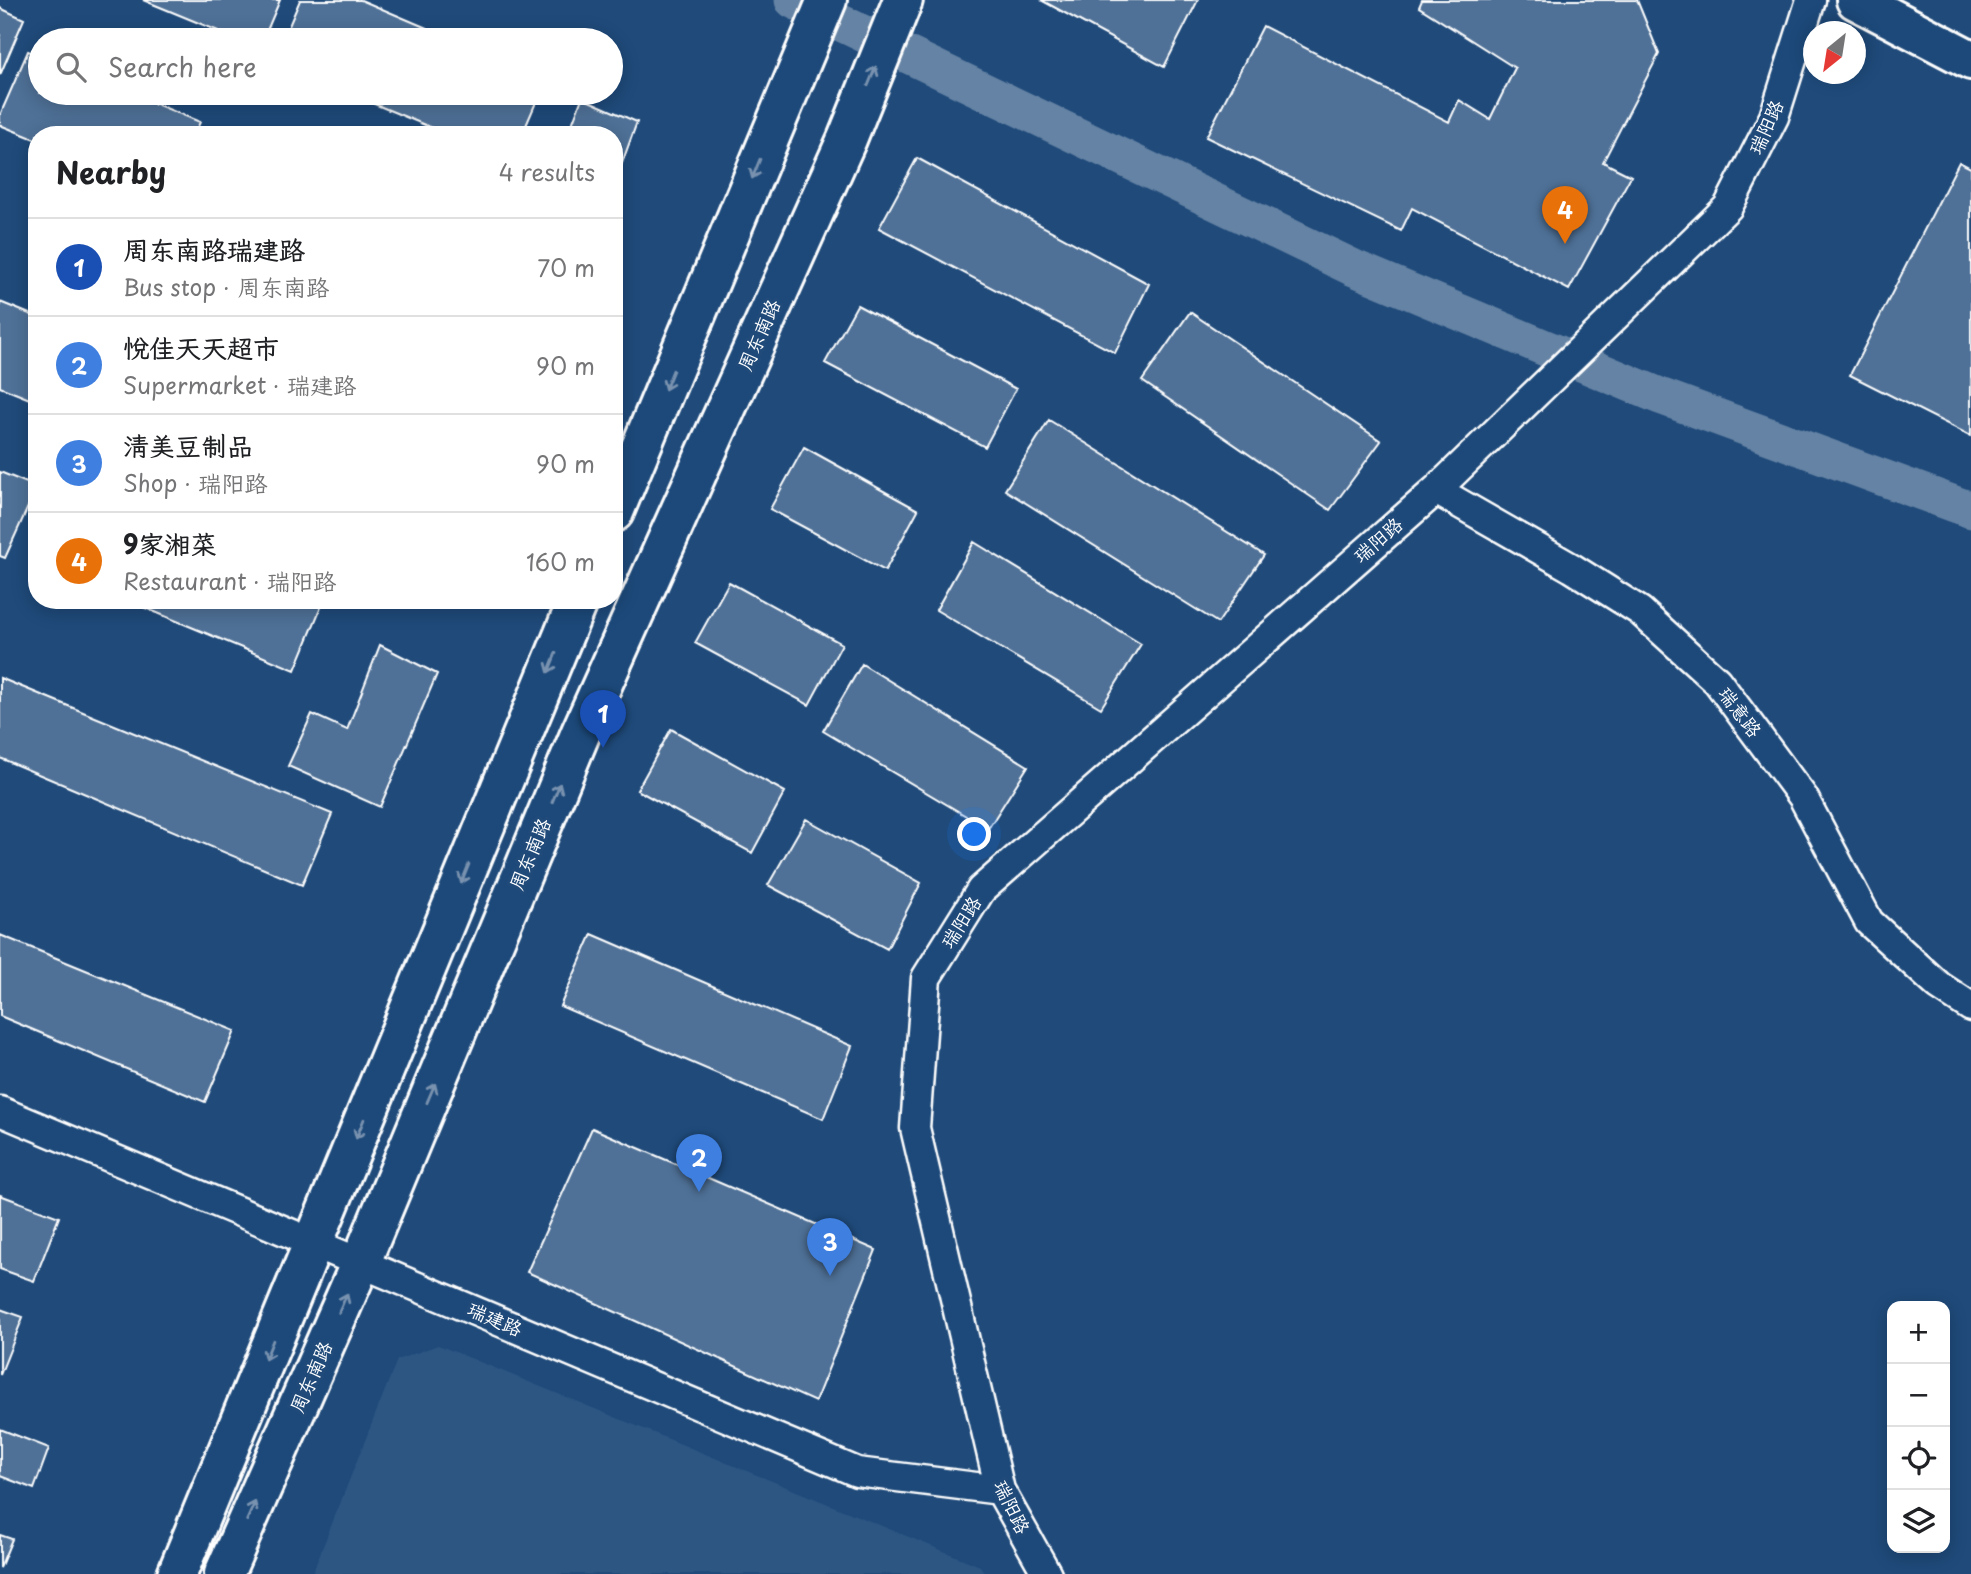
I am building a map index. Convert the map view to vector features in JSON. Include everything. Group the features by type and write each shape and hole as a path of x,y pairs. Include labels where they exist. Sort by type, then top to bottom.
{"street":[{"path":"623,490 827,0"},
{"name":"周东南路","path":"224,1574 361,1262 581,732 847,139 902,0"},
{"name":"瑞阳路","path":"1047,1574 1000,1490 915,1128 926,978 981,890 1436,490 1728,207 1774,117 1811,0"},
{"path":"1856,0 1971,60"},
{"name":"瑞意路","path":"1436,490 1640,611 1717,681 1803,797 1869,922 1939,986 1971,1007"},
{"path":"177,1574 574,609"},
{"name":"瑞建路","path":"0,1111 857,1472 1000,1490"}],"shaded area":[{"path":"438,1345 980,1566 985,1574 312,1574 397,1360"}],"building":[{"path":"143,0 280,0 268,28 211,28"},
{"path":"300,0 361,0 427,28 288,28"},
{"path":"1041,0 1198,0 1164,67"},
{"path":"1422,0 1637,0 1659,54 1603,162 1631,176 1569,290 1412,208 1401,231 1206,137 1263,26 1449,122 1459,100 1490,119 1515,68 1419,7"},
{"path":"0,8 24,19 0,75"},
{"path":"28,51 28,105 158,105 200,122 198,126 28,126 28,136 0,125 0,115"},
{"path":"377,105 535,105 526,126 427,126"},
{"path":"579,105 598,105 637,122 623,160 623,126 571,126"},
{"path":"917,158 1149,284 1115,353 879,228"},
{"path":"1959,162 1971,168 1971,436 1850,375"},
{"path":"0,302 28,313 28,398 0,387"},
{"path":"857,305 1016,389 985,447 825,363"},
{"path":"1190,312 1381,441 1330,510 1142,381"},
{"path":"1049,420 1264,555 1218,623 1005,490"},
{"path":"804,447 918,510 885,571 770,509"},
{"path":"0,472 28,483 28,507 5,558 0,556"},
{"path":"974,542 1141,644 1101,708 936,610"},
{"path":"729,582 842,644 809,705 695,643"},
{"path":"148,609 320,609 295,670"},
{"path":"380,645 437,674 380,807 288,766 312,714 347,730"},
{"path":"862,664 1028,766 988,829 823,731"},
{"path":"0,678 332,814 302,885 0,758"},
{"path":"671,729 785,792 752,853 637,790"},
{"path":"806,819 921,883 887,949 768,885"},
{"path":"592,934 852,1046 823,1119 560,1006"},
{"path":"0,935 235,1031 205,1102 0,1016"},
{"path":"592,1128 876,1250 815,1402 527,1272"},
{"path":"0,1195 59,1217 34,1281 0,1269"},
{"path":"0,1309 23,1317 0,1375"},
{"path":"0,1429 49,1448 34,1489 0,1476"},
{"path":"0,1535 12,1539 0,1568"}],"waterway":[{"path":"793,0 1354,268 1660,396 1971,510"}],"place":[{"name":"9家湘菜","path":"1565,244"},
{"name":"周东南路瑞建路","path":"603,748"},
{"name":"悦佳天天超市","path":"699,1192"},
{"name":"清美豆制品","path":"830,1276"}]}
